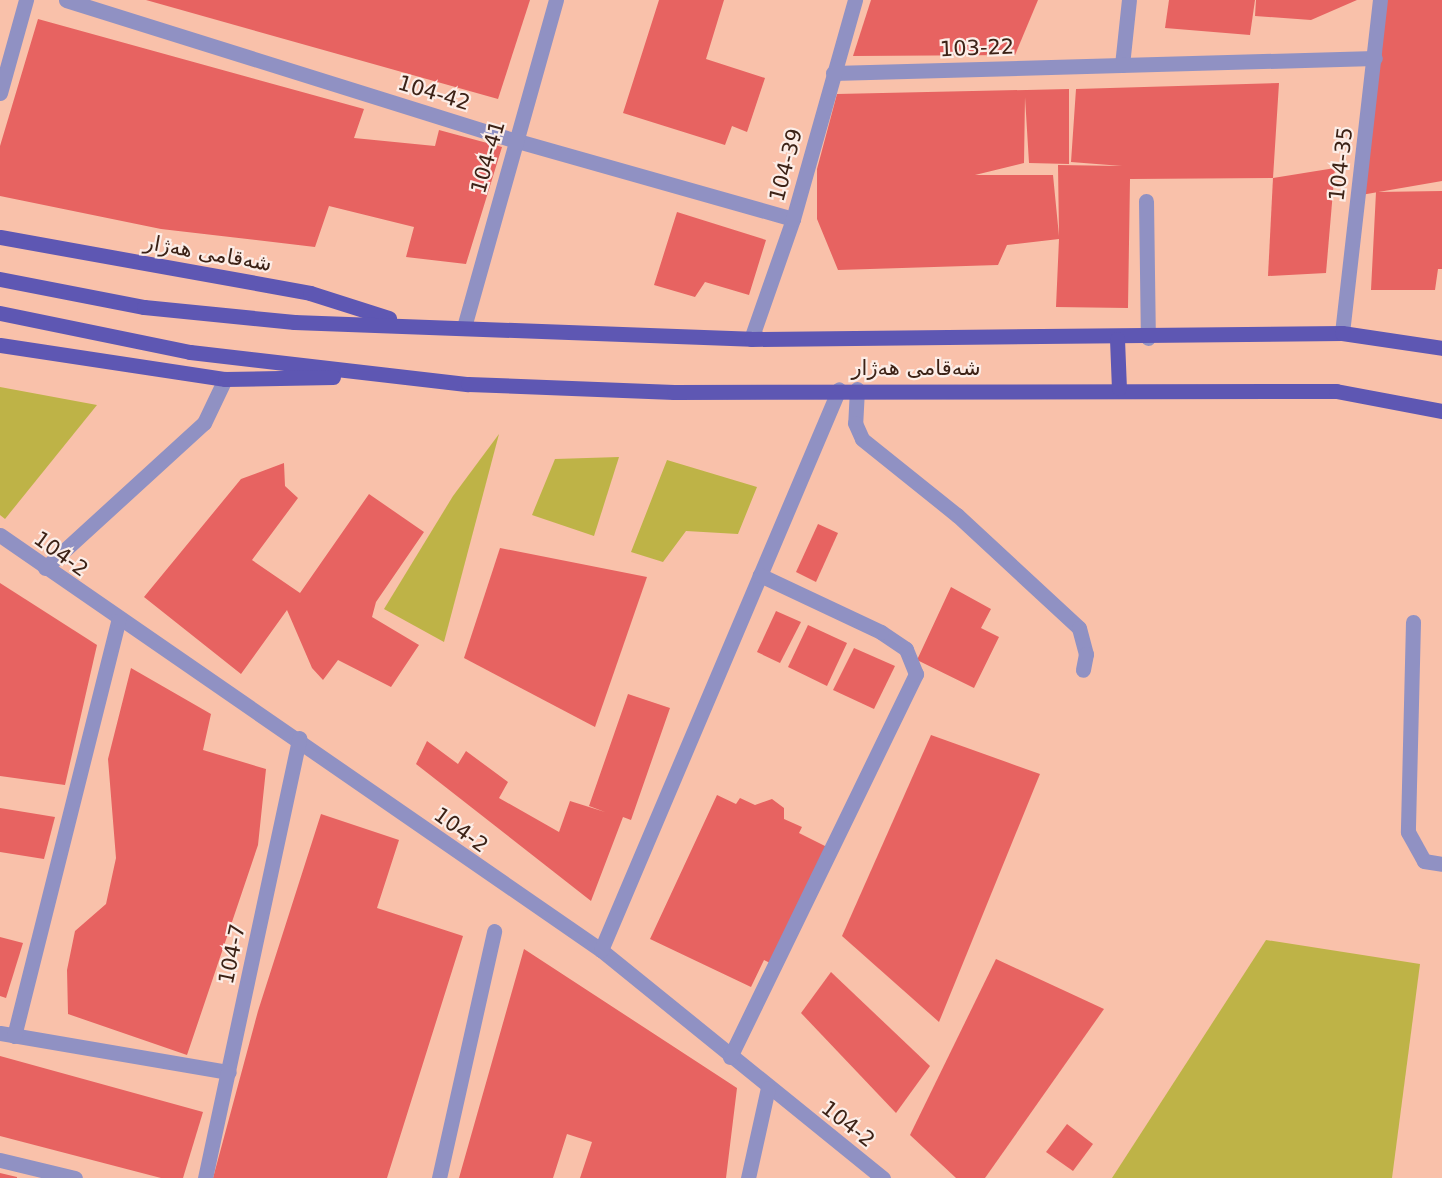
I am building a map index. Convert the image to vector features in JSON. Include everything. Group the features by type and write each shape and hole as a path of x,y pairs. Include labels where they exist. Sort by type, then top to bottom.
{"main road":[{"name":"شەقامی هەژار","path":"0,237 310,293 406,323"},
{"name":"شەقامی هەژار","path":"0,279 144,307 294,322 406,323 751,339 1117,339 1342,333 1442,348"},
{"name":"شەقامی هەژار","path":"0,313 190,352 389,376 674,392 1119,388 1336,391 1442,411"},
{"path":"1117,339 1119,388"},
{"name":"شەقامی هەژار","path":"0,345 225,379 389,376"}],"street":[{"path":"0,93 26,0"},
{"name":"104-42","path":"66,0 514,140 793,219"},
{"name":"104-41","path":"464,327 514,140 556,0"},
{"name":"104-39","path":"751,339 793,219 855,0"},
{"path":"1122,65 1128,0"},
{"name":"104-35","path":"1342,333 1380,0"},
{"name":"103-22","path":"833,73 1375,58"},
{"path":"1146,201 1148,338"},
{"path":"45,568 204,423 225,379"},
{"path":"601,950 839,389"},
{"path":"857,389 855,423 862,439 957,515 1079,628 1086,654 1083,670"},
{"name":"104-2","path":"0,535 118,621 298,738 601,950 768,1088 883,1178"},
{"path":"730,1057 916,674 906,649 881,632 760,575"},
{"path":"118,621 7,1035 229,1072"},
{"path":"1413,622 1408,832 1424,861 1442,864"},
{"name":"104-7","path":"205,1178 298,738"},
{"path":"439,1178 494,931"},
{"path":"748,1178 768,1088"},
{"path":"0,1160 75,1178"}],"shaded area":[{"path":"0,387 97,405 5,519 0,515"},
{"path":"499,434 444,642 384,609 453,496"},
{"path":"619,457 594,536 532,515 555,459"},
{"path":"667,460 757,487 738,534 686,531 663,562 631,552"},
{"path":"1266,940 1420,964 1392,1178 1112,1178"}],"building":[{"path":"146,0 530,0 498,99"},
{"path":"659,0 724,0 706,59 765,78 747,132 732,126 725,145 623,113"},
{"path":"871,0 1038,0 1015,55 853,56"},
{"path":"1169,0 1255,0 1250,35 1165,28"},
{"path":"1256,0 1357,0 1311,20 1255,16"},
{"path":"1384,0 1442,0 1442,181 1361,195"},
{"path":"38,19 364,109 354,138 435,146 439,130 502,147 466,264 406,257 414,227 329,206 315,247 161,229 0,196 0,146"},
{"path":"1279,83 1273,178 1130,179 1128,308 1056,307 1059,239 1007,245 998,265 838,270 817,219 817,169 837,94 1069,89 1069,164 1029,163 1025,97 1024,163 975,175 1053,175 1059,236 1058,165 1122,166 1071,162 1076,89"},
{"path":"1335,168 1326,273 1268,276 1273,178"},
{"path":"1442,191 1442,269 1438,269 1435,290 1371,290 1376,192"},
{"path":"677,212 766,240 749,295 705,282 695,297 654,285"},
{"path":"284,463 285,486 298,498 252,560 300,593 369,494 424,532 376,602 372,617 419,645 391,687 338,660 323,680 312,668 287,610 241,674 144,597 241,479"},
{"path":"818,524 838,533 816,582 796,572"},
{"path":"500,548 647,577 595,727 464,658"},
{"path":"0,583 97,645 65,785 0,776"},
{"path":"951,587 991,609 981,628 999,637 974,688 917,660"},
{"path":"776,611 801,622 780,663 757,652"},
{"path":"808,625 847,643 827,686 788,667"},
{"path":"854,648 895,666 874,709 833,690"},
{"path":"131,668 211,714 203,750 266,769 258,845 187,1055 68,1014 67,970 75,931 106,904 116,858 108,759"},
{"path":"628,694 670,708 631,820 623,817 591,901 416,764 427,741 458,764 466,751 508,782 499,798 559,832 570,801 605,812 589,806"},
{"path":"931,735 1040,774 939,1022 842,936"},
{"path":"717,795 736,804 740,798 755,805 772,799 784,808 784,819 802,827 799,833 829,848 774,965 764,960 751,987 650,939"},
{"path":"0,808 55,817 44,859 0,852"},
{"path":"321,814 399,840 377,908 463,936 387,1178 213,1178 258,1011"},
{"path":"0,937 23,943 6,998 0,996"},
{"path":"524,949 737,1088 726,1178 580,1178 592,1142 567,1134 553,1178 459,1178"},
{"path":"996,959 1104,1009 985,1178 956,1178 910,1135"},
{"path":"831,972 930,1066 896,1113 801,1013"},
{"path":"0,1056 203,1112 183,1178 161,1178 0,1136"},
{"path":"1067,1124 1093,1144 1073,1171 1046,1152"},
{"path":"0,1173 17,1177 17,1178 0,1178"}]}
